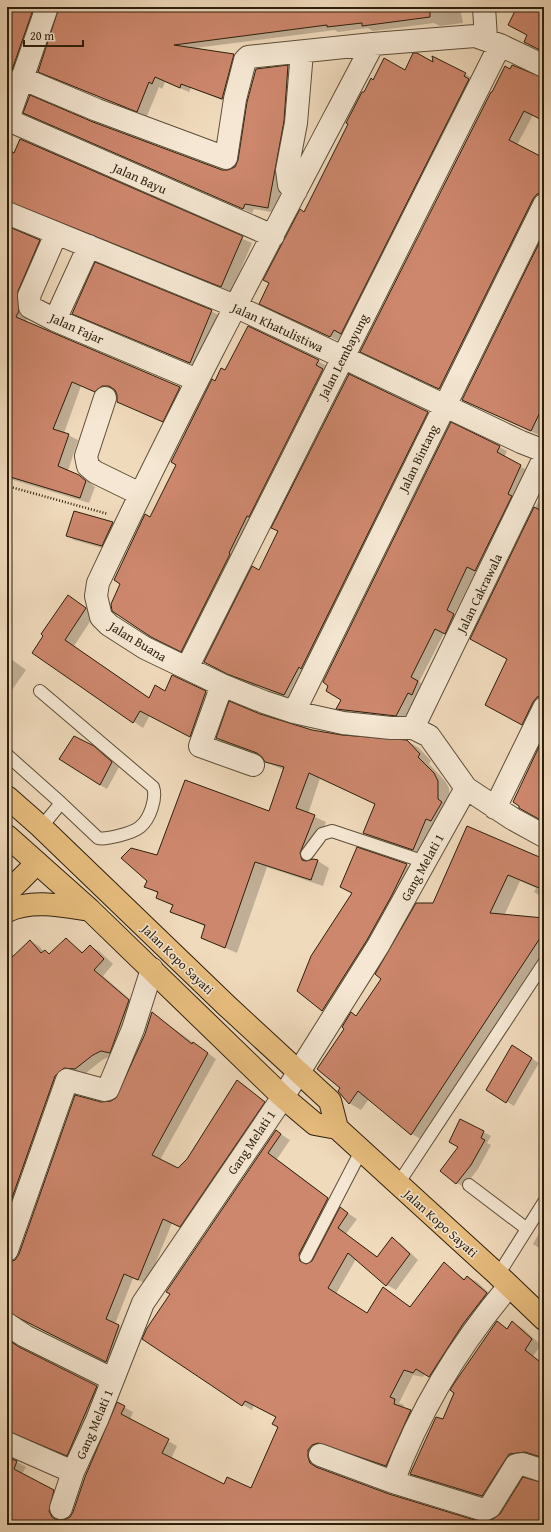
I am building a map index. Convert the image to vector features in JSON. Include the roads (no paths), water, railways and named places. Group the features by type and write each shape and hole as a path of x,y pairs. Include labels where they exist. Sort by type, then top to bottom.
{"main road":[{"name":"Jalan Kopo Sayati","path":"7,797 56,841 298,1073 330,1101 337,1128 504,1280 544,1319"},
{"path":"7,826 23,811"},
{"name":"Jalan Kopo Sayati","path":"7,836 152,968 283,1097 315,1124 337,1128"},
{"path":"7,894 56,841"},
{"path":"7,911 30,905 49,905 90,910"}],"street":[{"path":"8,121 21,78 47,7"},
{"path":"484,7 493,42"},
{"path":"21,78 97,110 226,158 235,98 246,58 373,44 475,36 493,42 544,66"},
{"name":"Jalan Lembayung","path":"187,668 343,358 493,42"},
{"name":"Jalan Buana","path":"373,44 196,380 98,583 96,596 102,617 109,625 145,648 222,685 294,712 343,723 390,728 413,728"},
{"path":"296,191 289,184 287,170 296,123 302,52"},
{"name":"Jalan Bayu","path":"8,121 273,236"},
{"name":"Jalan Bintang","path":"294,712 544,205"},
{"name":"Jalan Khatulistiwa","path":"7,213 235,306 520,442 544,451"},
{"name":"Jalan Fajar","path":"56,234 29,296 28,302 30,306 56,320 196,380"},
{"path":"56,320 89,246"},
{"path":"106,398 86,456 88,466 95,472 140,494"},
{"name":"Jalan Cakrawala","path":"413,728 544,458"},
{"path":"222,685 200,746 253,765"},
{"path":"495,808 544,708"},
{"path":"413,728 429,736 466,788 495,808 544,836"},
{"name":"Gang Melati 1","path":"60,1508 72,1472 97,1420 143,1304 283,1097 378,946 466,788"},
{"path":"7,1250 13,1210 37,1138 67,1080 104,1090 108,1089 111,1085 144,998 152,968"},
{"path":"393,1482 417,1423 455,1358 504,1280"},
{"path":"7,1324 25,1336 112,1379"},
{"path":"7,1443 72,1472"},
{"path":"320,1455 393,1482 484,1510 490,1507 516,1465 522,1464 544,1471"}],"lane":[{"path":"7,755 61,803 93,835 103,839 139,828 143,824 154,802 153,786 40,692"},
{"path":"40,826 61,803"},
{"path":"307,854 322,834 332,831 425,862"},
{"path":"398,1184 544,963"},
{"path":"306,1257 361,1151"},
{"path":"468,1185 527,1229"},
{"path":"504,1280 527,1229 544,1202"}]}
